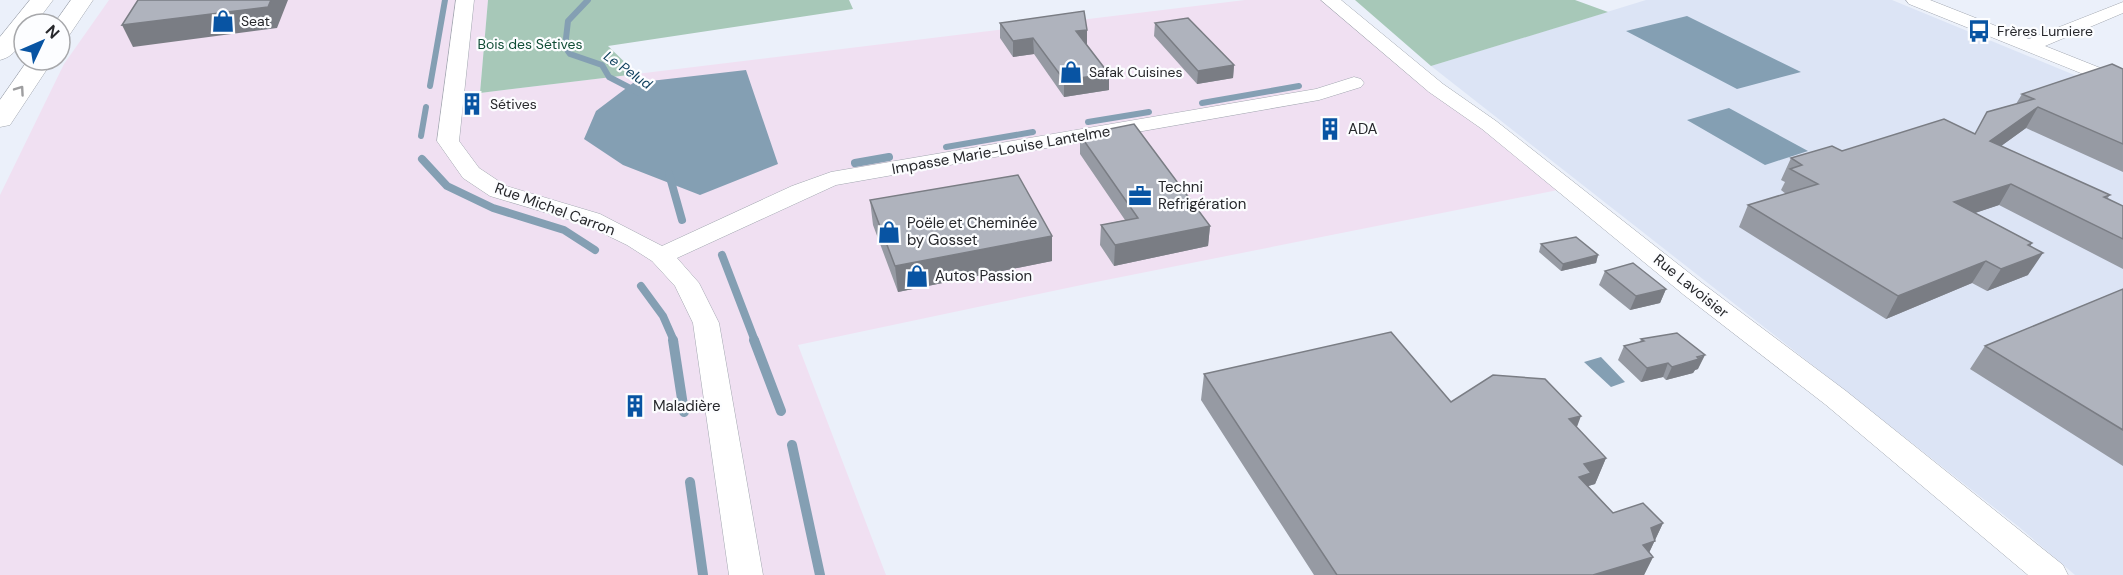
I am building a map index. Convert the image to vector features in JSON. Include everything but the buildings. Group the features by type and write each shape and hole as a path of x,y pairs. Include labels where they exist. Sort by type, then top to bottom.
{"main road":[{"path":"0,53 42,0"},
{"path":"72,15 82,0"},
{"path":"0,119 33,72"}],"street":[{"name":"Rue Michel Carron","path":"465,0 448,141 471,173 498,191 592,219 636,240 661,256 686,283 706,323 746,575"},
{"name":"Rue Lavoisier","path":"1330,0 1436,88 1490,125 1693,289 1836,398 2051,575"},
{"path":"1915,0 2123,84"},
{"path":"2029,46 2123,7"},
{"name":"Impasse Marie-Louise Lantelme","path":"661,256 800,190 831,179 1319,94 1354,83"}],"shaded area":[{"path":"109,0 488,0 480,93 1245,0 1326,0 1568,188 1091,283 798,345 886,575 0,575 0,195 60,72 72,72 72,53"},
{"path":"1646,0 1892,0 2123,95 2123,575 2075,575 2019,527 1431,66"},
{"path":"1687,16 1801,72 1737,89 1626,31"},
{"path":"746,70 778,164 700,195 623,165 584,139 596,111 633,83"},
{"path":"1729,108 1808,151 1765,165 1687,120"},
{"path":"1601,357 1625,382 1611,387 1584,362"}],"green space":[{"name":"Bois des Sétives","path":"488,0 849,0 853,9 608,46 637,74 480,93"},
{"path":"1355,0 1575,0 1608,12 1431,66"}],"waterway":[{"path":"430,86 445,0"},
{"name":"Le Pelud","path":"588,0 568,21 565,47 570,54 602,65 609,77 638,92"},
{"path":"1202,103 1299,86"},
{"path":"421,136 426,107"},
{"path":"1088,122 1149,112"},
{"path":"946,147 1033,132"},
{"path":"855,163 889,157"},
{"path":"422,159 447,186 493,208 564,230 595,250"},
{"name":"Le Pelud","path":"669,174 682,220"},
{"name":"Le Pelud","path":"722,255 755,341"},
{"path":"641,286 663,316 674,341"},
{"path":"673,340 684,412"},
{"name":"Le Pelud","path":"754,340 781,411"},
{"name":"Le Pelud","path":"792,445 820,575"},
{"path":"690,482 703,575"}],"place":[{"name":"Seat","path":"223,21"},
{"name":"Frères Lumiere","path":"1979,31"},
{"name":"Safak Cuisines","path":"1071,72"},
{"name":"Sétives","path":"472,104"},
{"name":"ADA","path":"1330,129"},
{"name":"Techni Refrigération","path":"1140,196"},
{"name":"Poële et Cheminée by Gosset","path":"889,232"},
{"name":"Autos Passion","path":"917,276"},
{"name":"Maladière","path":"635,406"}]}
